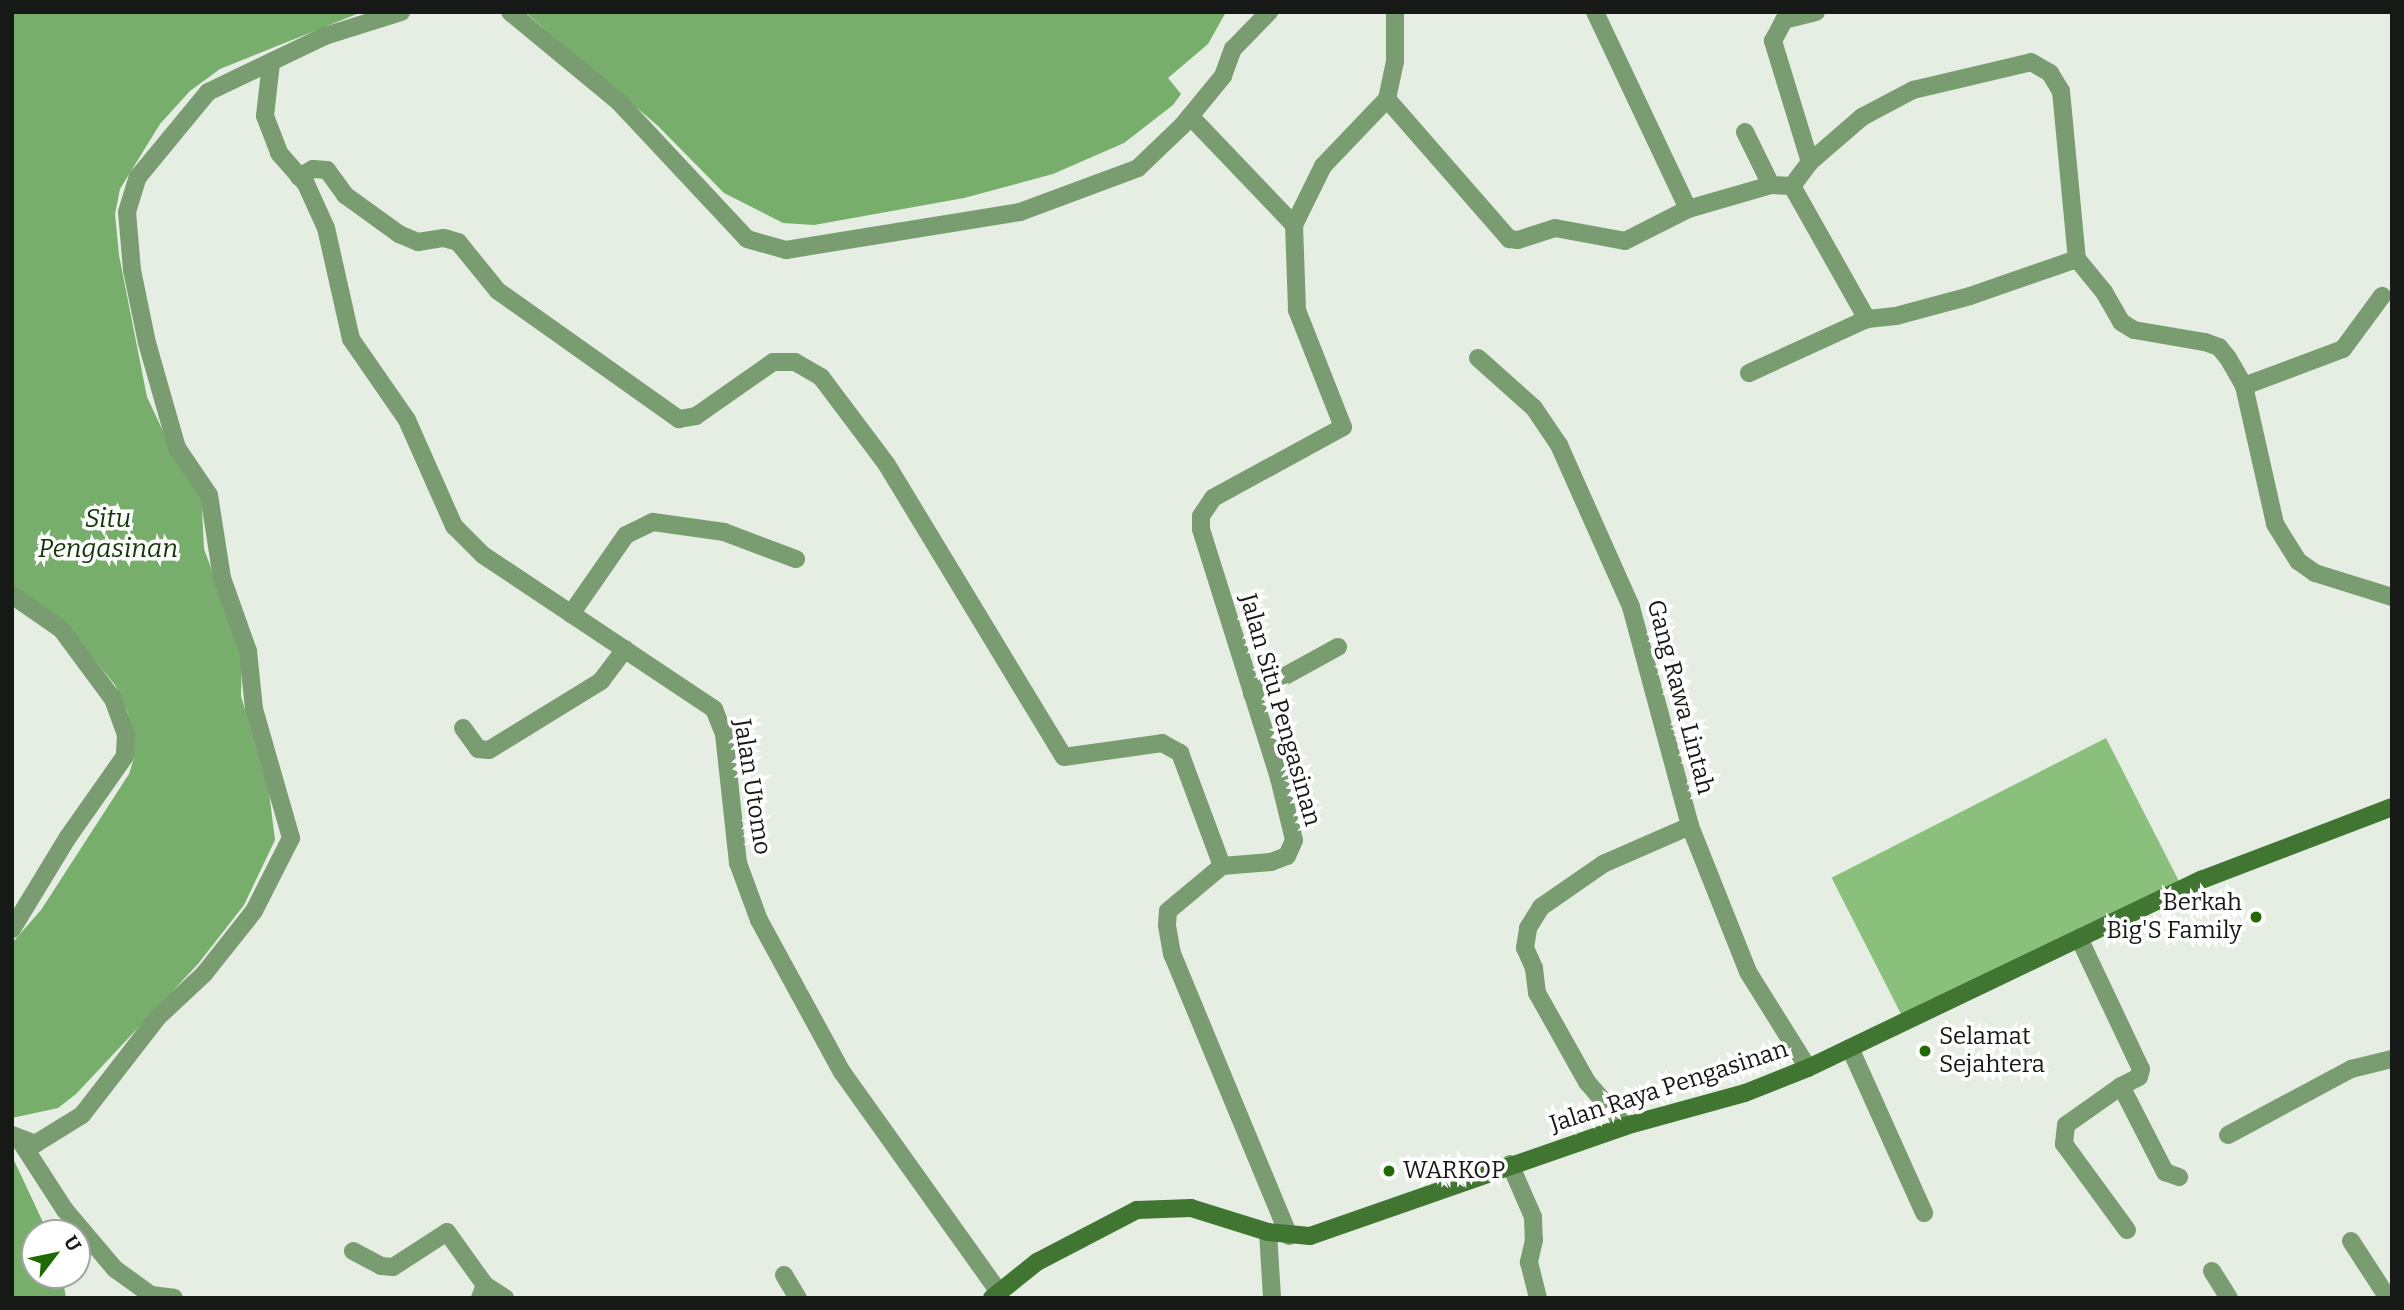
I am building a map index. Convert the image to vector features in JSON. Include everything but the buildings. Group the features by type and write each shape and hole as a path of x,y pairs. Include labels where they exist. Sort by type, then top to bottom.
{"main road":[{"name":"Jalan Raya Pengasinan","path":"995,1294 1037,1262 1137,1210 1191,1208 1289,1236 1330,1231 1510,1164 1625,1126 1736,1096 1808,1068 2201,880 2392,807"}],"street":[{"path":"16,1137 38,1143 82,1115 158,1017 204,974 254,911 291,838 254,709 248,652 222,578 209,495 177,448 167,421 132,270 127,212 138,177 208,92 325,37 401,12"},
{"path":"510,12 619,102 747,239 786,250 1020,212 1138,168 1190,116 1223,76 1233,49 1269,12"},
{"path":"1190,116 1294,225 1323,166 1387,99 1395,62 1395,12"},
{"path":"1595,12 1688,209"},
{"path":"1810,162 1773,41 1784,20 1816,12"},
{"path":"1792,186 1810,162 1862,117 1913,90 2031,62 2050,73 2061,91 2077,259 2104,292 2121,323 2134,330 2219,347 2244,386 2275,524 2298,561 2315,573 2392,597"},
{"path":"271,63 265,116 279,153 299,177 313,169 327,170 345,195 399,234 418,242 444,238 458,242 498,291 679,419 696,416 773,362 795,362 821,377 887,465 1064,757 1162,743 1180,753 1222,866 1168,911 1171,954 1289,1236"},
{"path":"1387,99 1509,239 1518,240 1555,228 1625,241 1688,209 1772,185 1792,186"},
{"path":"1745,132 1772,185"},
{"name":"Jalan Utomo","path":"299,177 311,193 326,228 351,339 407,420 464,540 714,709 724,734 738,863 758,920 842,1072 995,1294"},
{"path":"1792,186 1867,319"},
{"name":"Jalan Situ Pengasinan","path":"1222,866 1271,862 1292,849 1293,826 1200,529 1204,505 1343,427 1297,310 1294,225"},
{"path":"1749,373 1867,319 1896,316 1970,296 2077,259"},
{"path":"2244,386 2343,349 2382,296"},
{"name":"Gang Rawa Lintah","path":"1478,358 1543,419 1576,482 1630,607 1690,826 1748,972 1808,1068"},
{"path":"571,614 626,535 653,522 724,532 796,559"},
{"path":"12,595 61,629 113,699 125,734 125,756 68,837 12,929"},
{"path":"1252,694 1338,647"},
{"path":"463,728 478,749 489,750 601,681 625,649"},
{"path":"1625,1126 1587,1082 1537,993 1534,968 1525,948 1528,928 1541,907 1603,864 1690,826"},
{"path":"2079,938 2140,1069 2139,1077 2121,1086 2066,1125 2062,1137 2127,1230"},
{"path":"1850,1048 1924,1213"},
{"path":"2228,1135 2351,1069 2392,1059"},
{"path":"2121,1086 2165,1172 2179,1177"},
{"path":"16,1137 65,1210 115,1269 151,1295 174,1298"},
{"path":"1510,1164 1533,1217 1534,1240 1529,1262 1538,1298"},
{"path":"353,1251 381,1266 393,1267 447,1232 483,1291 505,1298"},
{"path":"1268,1232 1272,1298"},
{"path":"2351,1241 2388,1298"},
{"path":"2212,1271 2229,1298"},
{"path":"784,1275 798,1298"}],"shaded area":[{"path":"2106,738 2183,889 1908,1028 1832,878"}],"water":[{"name":"Situ Pengasinan","path":"12,12 362,12 220,69 190,91 160,124 120,189 115,214 119,255 147,397 170,446 201,489 204,549 242,651 241,696 269,792 275,840 244,905 198,964 76,1094 58,1108 12,1118 12,943 41,910 129,774 134,758 128,713 115,685 69,628 12,588"},
{"path":"525,12 1226,12 1208,44 1168,78 1181,94 1173,105 1124,143 1053,174 964,198 814,225 783,223 724,193 658,126"},
{"path":"12,1156 41,1219 21,1219 21,1289 64,1289 66,1298 12,1298"}],"place":[{"name":"Berkah Big'S Family","path":"2256,917"},
{"name":"Selamat Sejahtera","path":"1925,1051"},
{"name":"WARKOP","path":"1389,1171"}]}
